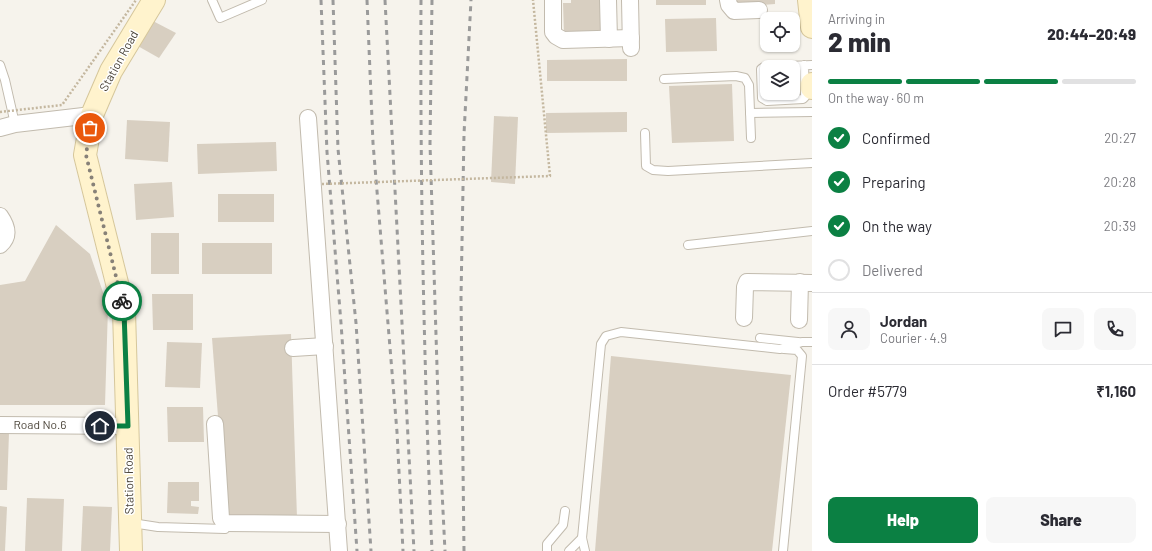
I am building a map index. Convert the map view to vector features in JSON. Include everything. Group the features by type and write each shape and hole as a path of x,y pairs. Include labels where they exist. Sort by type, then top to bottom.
{"street":[{"name":"Station Road","path":"131,551 124,311 86,155 92,115 112,71 154,0"},
{"path":"553,0 554,32 559,38 563,40 609,39 631,44 630,0"},
{"path":"608,0 609,39"},
{"path":"728,0 729,5 734,11 759,10"},
{"path":"810,3 812,27"},
{"path":"809,72 812,88"},
{"path":"8,126 92,115"},
{"path":"308,118 339,551"},
{"path":"0,216 7,232 6,240 0,245"},
{"path":"744,318 745,287 747,282 806,282 799,320"},
{"path":"293,348 325,346"},
{"path":"215,424 221,518 224,523 338,524"},
{"name":"Road No.6","path":"0,425 128,426"}],"lane":[{"path":"212,0 220,18 262,0"},
{"path":"0,65 6,80 8,126"},
{"path":"764,67 809,72 805,96 803,99 767,101 762,98 761,69 764,67"},
{"path":"664,79 741,76 749,85 751,138"},
{"path":"750,113 812,112"},
{"path":"645,133 646,166 653,170 668,171 812,163"},
{"path":"688,245 812,231"},
{"path":"585,551 582,538 601,344 606,336 621,332 797,350 802,356 783,551"},
{"path":"760,338 812,342"},
{"path":"780,349 802,342"},
{"path":"547,551 547,544 564,525 565,511"},
{"path":"130,523 158,527 225,529"},
{"path":"569,551 582,538"}],"path":[{"path":"0,112 62,105 136,0"},
{"path":"322,184 550,176 533,0"}],"building":[{"path":"571,0 602,0 602,34 564,35 563,3 571,3"},
{"path":"656,0 706,0 706,5 656,5"},
{"path":"733,0 775,0 775,4 734,7"},
{"path":"716,18 717,51 666,52 665,19"},
{"path":"151,20 176,33 159,58 136,45"},
{"path":"627,59 627,81 547,81 547,60"},
{"path":"732,84 734,141 672,143 669,86"},
{"path":"627,112 627,132 546,133 546,113"},
{"path":"494,116 518,117 515,184 491,182"},
{"path":"127,120 170,122 168,162 125,159"},
{"path":"276,142 277,171 198,174 197,144"},
{"path":"172,182 174,217 136,220 134,184"},
{"path":"218,194 274,194 274,222 218,222"},
{"path":"56,225 90,254 108,307 105,405 0,405 0,285 25,281"},
{"path":"151,233 179,233 179,274 151,274"},
{"path":"202,243 272,243 272,274 202,274"},
{"path":"152,294 193,294 193,330 153,330"},
{"path":"291,334 297,518 226,521 212,338"},
{"path":"167,342 202,343 200,388 165,387"},
{"path":"611,356 791,375 772,551 595,551"},
{"path":"167,407 203,407 204,442 168,442"},
{"path":"0,433 9,433 7,490 0,490"},
{"path":"168,482 199,482 199,501 191,501 191,506 199,507 198,514 167,513"},
{"path":"27,498 64,499 62,551 25,551"},
{"path":"0,506 7,507 5,551 0,551"},
{"path":"83,506 112,507 110,551 81,551"}],"railway":[{"path":"321,0 327,152 357,551"},
{"path":"333,0 338,149 356,323 371,551"},
{"path":"367,0 373,143 397,432 403,551"},
{"path":"385,0 414,551"},
{"path":"421,0 423,276 432,551"},
{"path":"432,0 430,144 439,430 445,551"},
{"path":"464,551 461,297 464,134 471,0"}],"way so far":[{"path":"90,128 86,155 122,301"}],"route":[{"path":"100,426 128,426 124,311 122,301"}]}
